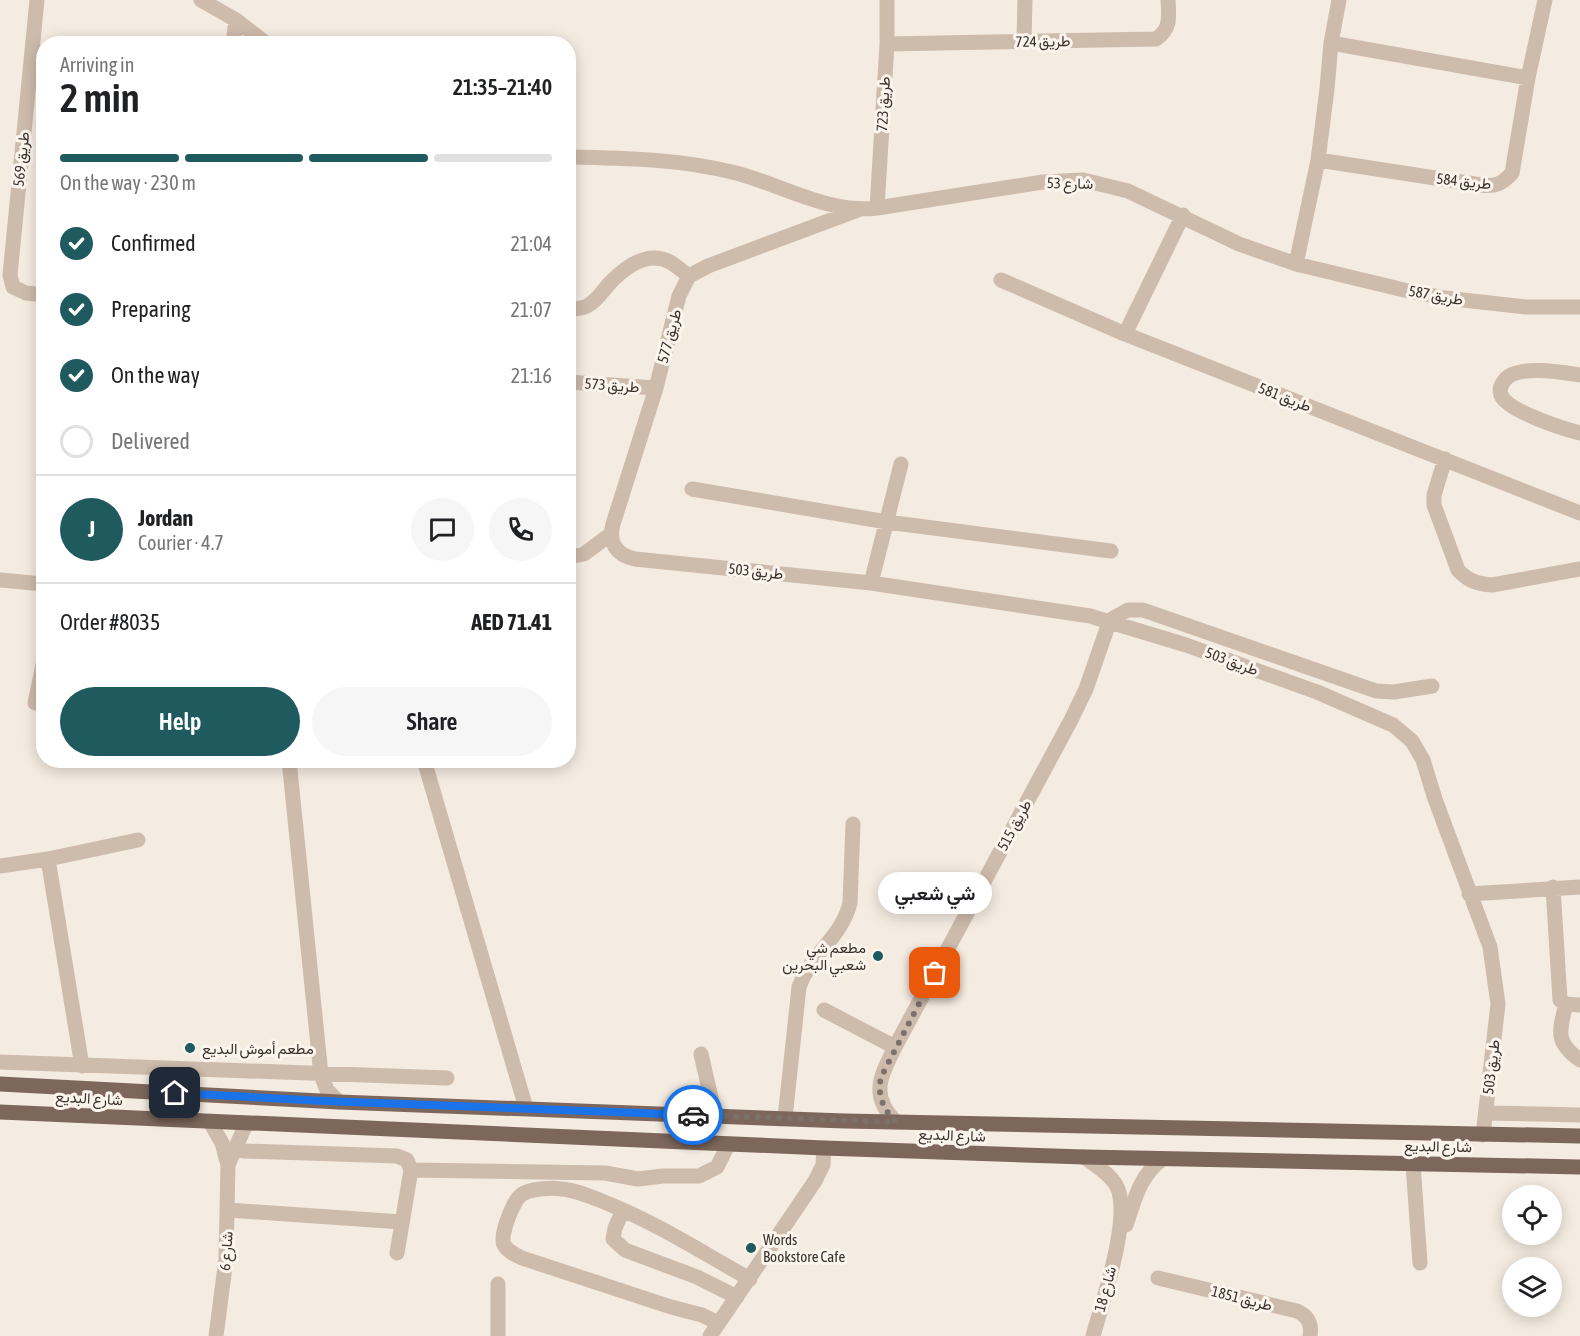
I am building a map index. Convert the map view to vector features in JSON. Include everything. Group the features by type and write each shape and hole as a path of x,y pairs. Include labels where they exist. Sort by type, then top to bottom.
{"main road":[{"name":"شارع البديع","path":"0,1084 309,1101 896,1122 1580,1136"},
{"name":"شارع البديع","path":"0,1112 728,1145 1084,1157 1580,1167"}],"street":[{"name":"طريق 569","path":"36,294 7,287 37,0"},
{"path":"201,0 236,20 257,36"},
{"name":"طريق 723","path":"877,208 887,44 887,0"},
{"path":"1024,41 1025,0"},
{"name":"طريق 724","path":"887,44 1156,39 1164,34 1168,26 1168,0"},
{"path":"1296,264 1318,160 1331,43 1339,0"},
{"name":"طريق 584","path":"1318,160 1493,186 1504,182 1512,173 1528,78 1545,0"},
{"path":"234,36 236,20"},
{"path":"1331,43 1528,78"},
{"name":"شارع 53","path":"576,157 676,161 736,173 828,203 858,210 1043,182 1083,180 1128,191 1183,215 1239,244 1296,264"},
{"path":"576,309 588,306 609,284 641,259 657,258 670,262 689,276 708,266 858,210"},
{"path":"1125,334 1183,215"},
{"name":"طريق 587","path":"1296,264 1445,298 1526,307 1580,307"},
{"name":"طريق 577","path":"611,534 656,388 679,296 689,276"},
{"name":"طريق 581","path":"1001,280 1125,334 1580,513"},
{"path":"1580,375 1534,370 1515,372 1507,377 1501,386 1501,394 1505,401 1521,411 1562,429 1580,433"},
{"name":"طريق 573","path":"576,383 656,388"},
{"path":"1445,459 1434,495 1434,505 1458,570 1464,578 1479,584 1492,585 1580,570"},
{"path":"871,583 901,464"},
{"path":"692,489 887,522 1112,551"},
{"path":"576,556 584,554 611,534"},
{"name":"طريق 503","path":"611,534 614,547 620,553 635,559 871,583 1059,610 1110,620 1317,692 1393,725 1412,741 1423,760 1469,894 1490,947 1498,1004 1483,1135"},
{"path":"0,580 36,583"},
{"path":"1110,620 1128,610 1143,610 1376,691 1394,692 1432,686"},
{"name":"طريق 515","path":"896,1122 881,1100 879,1085 881,1077 1071,720 1086,689 1110,620"},
{"path":"35,703 36,698"},
{"path":"290,768 321,1075 327,1090 339,1102"},
{"path":"426,768 526,1108"},
{"path":"785,1118 799,987 807,969 836,935 847,914 850,903 853,824"},
{"path":"0,866 48,859 138,840"},
{"path":"48,859 82,1066"},
{"path":"1553,887 1560,999 1573,1004 1560,1025 1561,1039 1564,1047 1580,1060"},
{"path":"1469,894 1580,887"},
{"path":"824,1010 895,1047"},
{"path":"701,1054 715,1116"},
{"path":"0,1062 447,1078"},
{"path":"309,1101 317,1089 321,1075"},
{"path":"1486,1113 1579,1112"},
{"name":"شارع 6","path":"210,1122 222,1143 228,1165 226,1259 216,1336"},
{"name":"شارع 6","path":"228,1165 246,1124"},
{"path":"411,1170 605,1173 638,1179 699,1176 717,1167 728,1145"},
{"path":"710,1336 815,1181 823,1165 824,1148"},
{"path":"244,1152 397,1156 407,1160 411,1170 397,1253"},
{"name":"شارع 18","path":"1084,1157 1111,1179 1120,1194 1121,1211 1118,1241 1093,1336"},
{"name":"شارع 18","path":"1118,1241 1126,1225 1138,1188 1148,1172 1162,1159"},
{"path":"1413,1164 1420,1263"},
{"path":"718,1323 702,1315 522,1258 509,1251 503,1245 503,1236 513,1206 521,1195 538,1189 561,1188 591,1197 661,1229 750,1279"},
{"path":"228,1210 402,1222"},
{"path":"623,1210 613,1239 617,1244 625,1250 698,1277 736,1297"},
{"name":"طريق 1851","path":"1158,1278 1297,1311 1308,1320 1311,1329 1310,1336"},
{"path":"498,1284 498,1336"}],"way so far":[{"path":"693,1115 896,1122 881,1100 879,1085 881,1077 935,973"}],"place":[{"name":"مطعم شي شعبي البحرين","path":"878,956"},
{"name":"شي شعبي","path":"935,973"},
{"name":"مطعم أموش البديع","path":"190,1048"},
{"name":"Words Bookstore Cafe","path":"751,1248"}],"route":[{"path":"175,1093 693,1115"}]}
